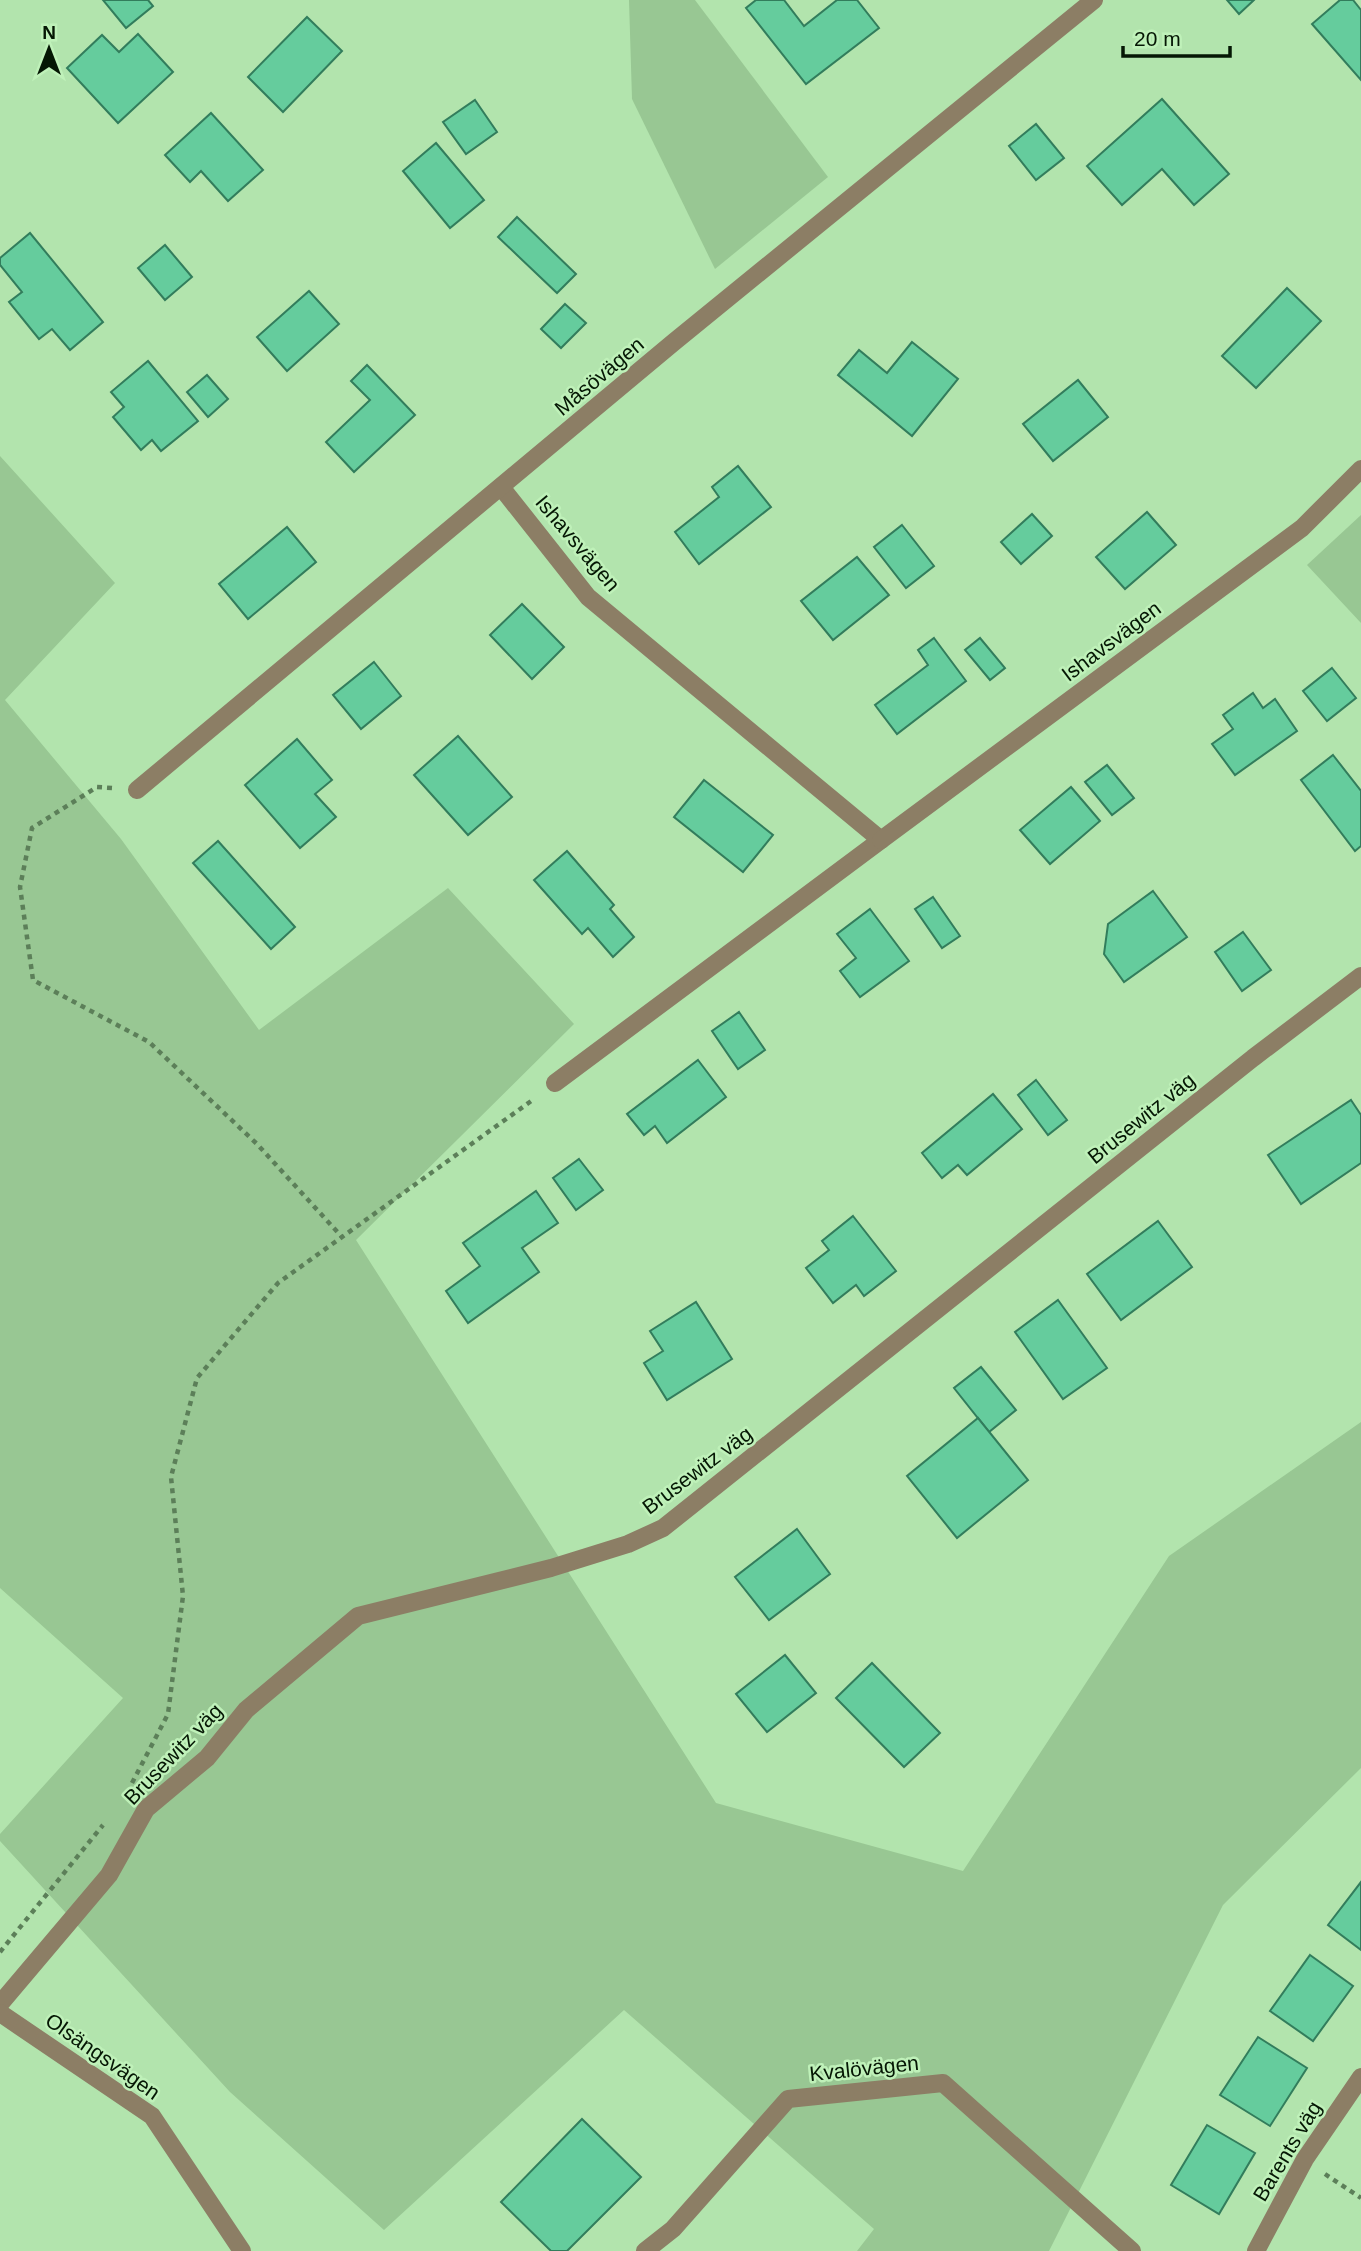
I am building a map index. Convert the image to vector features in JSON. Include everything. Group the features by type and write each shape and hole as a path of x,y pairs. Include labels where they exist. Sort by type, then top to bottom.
{"street":[{"name":"Måsövägen","path":"137,790 674,342 1094,0"},
{"name":"Ishavsvägen","path":"555,1083 1302,528 1361,469"},
{"name":"Ishavsvägen","path":"501,487 588,597 881,840"},
{"name":"Brusewitz väg","path":"0,2004 109,1875 146,1809 206,1758 246,1710 358,1616 551,1568 628,1544 663,1528 1361,975"},
{"name":"Olsängsvägen","path":"0,2013 152,2116 242,2251"},
{"name":"Barents väg","path":"1256,2251 1304,2159 1361,2077"},
{"name":"Kvalövägen","path":"645,2251 673,2229 788,2099 943,2083 1132,2251"}],"path":[{"path":"137,790 97,787 32,828 20,887 33,980 149,1041 257,1144 342,1237"},
{"path":"131,1785 168,1714 183,1597 171,1478 197,1378 278,1283 555,1083"},
{"path":"0,1952 110,1816"},
{"path":"1304,2159 1361,2198"}],"green space":[{"path":"629,0 695,0 828,177 715,269 632,99"},
{"path":"0,456 115,583 5,700 121,839 259,1030 448,888 574,1024 356,1240 716,1803 963,1871 1169,1556 1361,1422 1361,1768 1223,1905 1049,2251 857,2251 874,2229 624,2010 384,2230 230,2092 0,1841 0,1834 123,1698 0,1588"},
{"path":"1361,515 1361,623 1307,565"}],"building":[{"path":"103,0 148,0 153,6 126,28"},
{"path":"756,0 784,0 804,26 837,0 857,0 879,28 806,84 746,8"},
{"path":"1227,0 1254,0 1239,14"},
{"path":"1340,0 1353,0 1361,10 1361,80 1312,24"},
{"path":"307,17 342,51 283,112 248,77"},
{"path":"138,34 173,72 118,123 67,68 102,35 119,52"},
{"path":"1162,99 1229,174 1194,205 1162,169 1122,205 1087,166"},
{"path":"475,100 497,132 466,154 443,122"},
{"path":"211,113 263,170 228,201 201,171 190,182 165,155"},
{"path":"1036,124 1064,158 1036,180 1009,146"},
{"path":"436,143 484,200 450,228 403,171"},
{"path":"517,217 576,274 557,293 498,237"},
{"path":"30,233 103,322 70,350 52,329 39,339 9,302 22,292 0,265 0,258"},
{"path":"165,245 192,277 165,300 138,268"},
{"path":"1287,288 1321,321 1256,388 1222,356"},
{"path":"309,291 339,324 287,371 257,337"},
{"path":"565,304 586,323 561,348 541,329"},
{"path":"912,342 958,379 912,436 838,375 859,350 887,373"},
{"path":"148,361 198,421 161,451 152,440 141,450 113,417 124,407 111,392"},
{"path":"367,365 415,415 354,472 326,442 370,400 351,381"},
{"path":"207,375 228,399 208,417 187,392"},
{"path":"1078,380 1108,417 1053,461 1023,424"},
{"path":"738,466 771,507 699,564 675,532 719,497 712,487"},
{"path":"1147,512 1176,545 1125,589 1096,557"},
{"path":"1032,514 1052,536 1021,564 1001,542"},
{"path":"902,525 934,566 906,588 874,547"},
{"path":"287,527 316,562 248,619 219,584"},
{"path":"857,557 889,595 833,640 801,601"},
{"path":"522,604 564,647 532,679 490,635"},
{"path":"934,638 966,681 897,734 875,705 928,665 918,650"},
{"path":"980,638 1005,668 990,680 965,650"},
{"path":"374,662 401,696 361,729 333,695"},
{"path":"1332,668 1356,698 1327,721 1303,691"},
{"path":"1253,693 1263,708 1275,699 1297,731 1235,775 1212,744 1233,729 1223,715"},
{"path":"458,736 512,797 468,835 414,775"},
{"path":"297,739 332,780 315,794 336,817 300,848 245,785"},
{"path":"1333,755 1361,791 1361,846 1355,851 1301,780"},
{"path":"1107,765 1134,798 1112,815 1085,782"},
{"path":"704,780 773,835 743,872 674,817"},
{"path":"1071,787 1100,821 1050,864 1020,830"},
{"path":"218,841 295,927 271,949 193,863"},
{"path":"567,851 614,905 610,909 634,937 613,957 588,928 582,934 534,880"},
{"path":"1153,891 1187,937 1124,982 1104,954 1108,924"},
{"path":"933,897 960,936 942,948 915,909"},
{"path":"870,909 909,961 860,997 840,971 856,958 837,934"},
{"path":"1243,932 1271,970 1242,991 1215,952"},
{"path":"739,1012 765,1050 738,1069 712,1031"},
{"path":"698,1060 726,1097 667,1143 655,1126 644,1135 627,1114"},
{"path":"1036,1080 1067,1120 1048,1135 1018,1095"},
{"path":"993,1094 1022,1129 967,1175 958,1165 942,1178 922,1153"},
{"path":"1351,1100 1361,1115 1361,1163 1301,1204 1268,1155"},
{"path":"579,1159 603,1190 576,1210 553,1178"},
{"path":"536,1191 558,1223 522,1248 539,1272 468,1323 446,1291 480,1266 463,1243"},
{"path":"853,1216 896,1271 864,1296 856,1285 833,1303 806,1268 829,1250 822,1241"},
{"path":"1158,1221 1192,1267 1121,1320 1087,1274"},
{"path":"1058,1300 1107,1368 1063,1399 1015,1332"},
{"path":"696,1302 732,1359 667,1400 644,1363 663,1351 650,1331"},
{"path":"981,1367 1016,1410 989,1432 954,1388"},
{"path":"978,1418 1028,1480 957,1538 907,1476"},
{"path":"797,1529 830,1574 769,1620 735,1577"},
{"path":"785,1655 816,1693 767,1732 736,1694"},
{"path":"872,1663 940,1733 904,1767 836,1698"},
{"path":"1361,1882 1361,1950 1328,1925"},
{"path":"1310,1955 1353,1986 1313,2041 1270,2011"},
{"path":"1258,2037 1307,2068 1270,2126 1220,2095"},
{"path":"582,2119 641,2177 567,2251 551,2251 501,2202"},
{"path":"1207,2125 1255,2153 1219,2214 1171,2185"}]}
